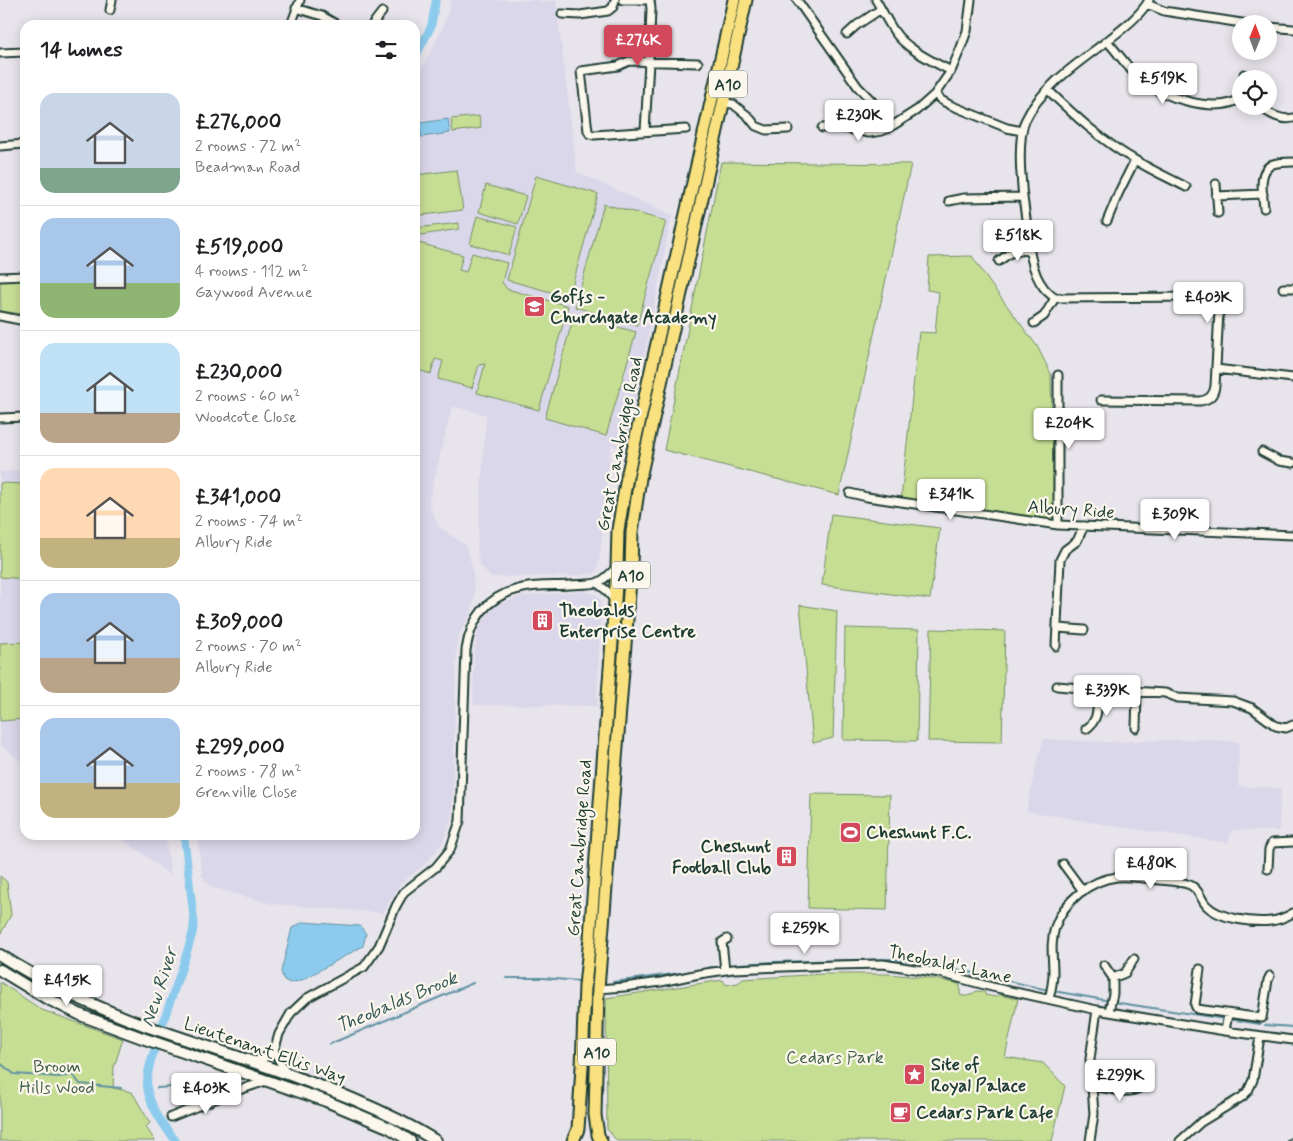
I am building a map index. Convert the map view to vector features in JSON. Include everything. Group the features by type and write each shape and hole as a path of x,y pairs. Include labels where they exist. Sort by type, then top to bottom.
{"highway":[{"name":"Great Cambridge Road","path":"601,1141 598,1135 595,1115 598,988 631,568 632,532 640,478 746,0"},
{"name":"Great Cambridge Road","path":"573,1141 578,1129 585,986 618,567 618,530 627,477 734,3"}],"main road":[{"name":"Lieutenant Ellis Way","path":"0,955 80,1000 149,1027 332,1090 370,1106 436,1141"},
{"name":"Lieutenant Ellis Way","path":"0,970 46,998 83,1016 326,1101 390,1128 410,1141"}],"street":[{"path":"110,10 112,0"},
{"path":"292,20 300,0"},
{"path":"562,14 580,15 608,11 613,7 616,0"},
{"path":"622,0 645,0"},
{"path":"645,131 650,0"},
{"path":"797,0 858,87 871,100 889,128"},
{"path":"876,0 894,32 901,39 921,54 951,70"},
{"path":"822,128 840,128 876,133 889,128 917,110 935,94 951,70 967,31 971,0"},
{"path":"1101,400 1204,400 1210,397 1216,386 1219,311 1217,304 1209,298 1055,298 1044,289 1038,279 1029,249 1022,197 1022,131 1033,108 1048,90 1082,60 1121,30 1148,2 1164,12 1232,22"},
{"path":"296,8 329,20"},
{"path":"847,34 881,9"},
{"path":"376,20 382,12"},
{"path":"1278,28 1293,30"},
{"path":"1107,41 1139,78 1148,86 1161,93 1212,105 1232,103"},
{"path":"0,53 20,52"},
{"path":"686,129 590,134 588,132 581,70 618,66 629,61 698,63"},
{"path":"1048,90 1098,135 1134,160 1186,187"},
{"path":"935,94 950,105 1007,128 1022,131"},
{"path":"724,102 733,104 748,116 756,126 766,130 788,128"},
{"path":"1273,115 1282,119 1293,118"},
{"path":"0,146 20,144"},
{"path":"1107,221 1134,160"},
{"path":"1264,208 1263,173 1270,165 1293,162"},
{"path":"1216,184 1218,213"},
{"path":"1216,196 1263,194"},
{"path":"949,201 964,198 1022,197"},
{"path":"999,261 1010,253 1029,249"},
{"path":"0,277 20,276"},
{"path":"1283,288 1293,288"},
{"path":"1034,323 1044,316 1055,298"},
{"path":"0,316 20,320"},
{"path":"1216,369 1293,378"},
{"path":"1058,375 1058,526"},
{"path":"0,418 20,417"},
{"path":"1262,452 1280,461 1293,463"},
{"name":"Albury Ride","path":"850,493 1058,526 1293,534"},
{"path":"1056,646 1060,560 1065,550 1077,540 1084,526"},
{"path":"252,1062 264,1058 274,1050 279,1034 291,1013 308,998 364,968 379,946 404,892 436,867 450,850 460,821 467,645 473,623 481,611 493,600 508,592 525,587 597,583 618,567"},
{"path":"597,583 615,601"},
{"path":"1058,628 1084,630"},
{"path":"1057,686 1098,691 1165,692 1178,698 1233,701 1252,708 1276,726 1286,728 1293,725"},
{"path":"1086,729 1092,725 1098,712 1098,691"},
{"path":"1136,728 1138,692"},
{"path":"1268,869 1269,849 1272,843 1293,842"},
{"path":"1064,864 1082,891"},
{"path":"1049,1000 1053,973 1051,950 1055,928 1066,908 1082,891 1108,879 1131,876 1190,885 1198,890 1204,902 1210,908 1225,916 1234,918 1268,921 1280,919 1293,913"},
{"path":"725,966 722,942 727,939"},
{"path":"1113,978 1125,973 1134,959"},
{"name":"Theobald's Lane","path":"598,988 652,983 725,966 883,964 940,973 992,987 1097,1010 1110,1004 1227,1021 1260,1037 1293,1040"},
{"path":"1104,965 1113,978 1113,994 1110,1004"},
{"path":"1200,969 1195,1005 1197,1009 1227,1021 1262,1018 1270,976"},
{"path":"1090,1141 1094,1114 1090,1059 1097,1010"},
{"path":"1180,1141 1201,1122 1242,1098 1248,1091 1253,1080 1260,1037"},
{"path":"274,1050 286,1073"},
{"path":"228,1067 235,1079 233,1092"},
{"path":"171,1118 233,1092 268,1080"},
{"path":"1092,1087 1103,1087 1126,1092 1141,1087"}],"shaded area":[{"name":"Goffs - Churchgate Academy","path":"451,0 539,0 539,2 556,0 577,172 672,215 626,449 611,445 600,557 596,573 575,576 490,577 480,565 477,552 486,415 452,406 429,502 438,526 465,545 472,565 475,596 472,610 457,639 452,819 442,844 424,865 400,884 383,913 272,904 211,887 202,876 198,840 420,840 420,72 449,11"},
{"path":"20,470 20,760 0,745 0,472"},
{"name":"Theobalds Enterprise Centre","path":"582,591 596,594 601,600 597,706 473,705 474,652 478,631 495,606 521,596"},
{"path":"1044,739 1106,742 1201,739 1239,742 1238,786 1281,788 1279,831 1232,830 1228,843 1026,811"},
{"path":"124,840 166,840 171,876"}],"green space":[{"path":"479,116 481,128 453,132 451,119"},
{"path":"721,162 911,164 839,495 664,450"},
{"path":"457,170 463,210 420,215 420,174"},
{"path":"536,176 598,194 569,297 507,280"},
{"path":"486,185 526,196 518,224 479,212"},
{"path":"604,204 666,221 637,325 575,307"},
{"path":"477,216 517,227 509,255 470,244"},
{"path":"459,223 459,229 420,235 420,227"},
{"path":"420,243 463,255 459,270 466,272 472,253 507,263 502,282 507,289 568,306 539,410 477,393 485,364 479,365 472,388 438,379 443,361 435,359 431,374 420,371"},
{"path":"972,256 1037,346 1051,374 1054,521 901,499 919,332 935,333 939,292 927,290 929,257"},
{"path":"0,279 20,279 20,314 1,311"},
{"path":"574,315 636,332 606,436 545,418"},
{"path":"0,483 20,484 20,579 0,577"},
{"path":"831,514 940,528 930,599 822,585"},
{"path":"800,605 837,611 833,738 813,743"},
{"path":"845,628 919,630 917,741 843,740"},
{"path":"931,629 1005,631 1002,742 928,741"},
{"path":"20,642 20,719 0,721 0,643"},
{"name":"Cheshunt F.C.","path":"811,794 890,795 887,910 808,908"},
{"path":"0,876 7,882 11,915 0,935"},
{"name":"Cedars Park","path":"823,974 889,974 928,978 960,985 960,995 963,996 977,991 985,992 985,995 995,997 999,995 1018,999 1005,1057 1043,1063 1065,1086 1052,1141 617,1141 607,1129 606,998 723,980 726,985 738,983 743,979"},
{"name":"Broom Hills Wood","path":"0,982 42,1010 123,1039 114,1067 113,1088 132,1092 150,1123 146,1127 155,1141 0,1141"}],"water":[{"path":"448,119 450,133 421,137 420,123"},
{"path":"303,922 360,926 366,934 363,946 302,980 290,983 284,980 281,972 292,928"}],"waterway":[{"name":"New River","path":"420,48 431,27 436,0"},
{"name":"New River","path":"176,1141 162,1123 154,1108 148,1094 147,1082 151,1060 193,931 194,921 185,840"},
{"name":"Theobalds Brook","path":"739,964 892,959 915,961 979,974"},
{"name":"Theobalds Brook","path":"613,982 712,967"},
{"name":"Theobalds Brook","path":"987,976 1048,990"},
{"name":"Theobalds Brook","path":"506,978 543,978 579,981"},
{"name":"Theobalds Brook","path":"330,1044 473,983"},
{"name":"Theobalds Brook","path":"1053,991 1105,1000"},
{"name":"Theobalds Brook","path":"1113,1002 1225,1019"},
{"name":"Theobalds Brook","path":"1229,1019 1260,1024"},
{"name":"Theobalds Brook","path":"1265,1025 1293,1027"},
{"name":"Theobalds Brook","path":"0,1063 14,1074 59,1077 73,1075 80,1084 121,1088"},
{"name":"Theobalds Brook","path":"157,1088 215,1084"}],"railway":[{"path":"1287,1141 1293,1136"}],"place":[{"name":"Goffs - Churchgate Academy","path":"534,306"},
{"name":"Theobalds Enterprise Centre","path":"543,620"},
{"name":"Cheshunt F.C.","path":"850,832"},
{"name":"Cheshunt Football Club","path":"787,856"},
{"name":"Site of Royal Palace","path":"915,1074"},
{"name":"Cedars Park Cafe","path":"900,1112"}]}
